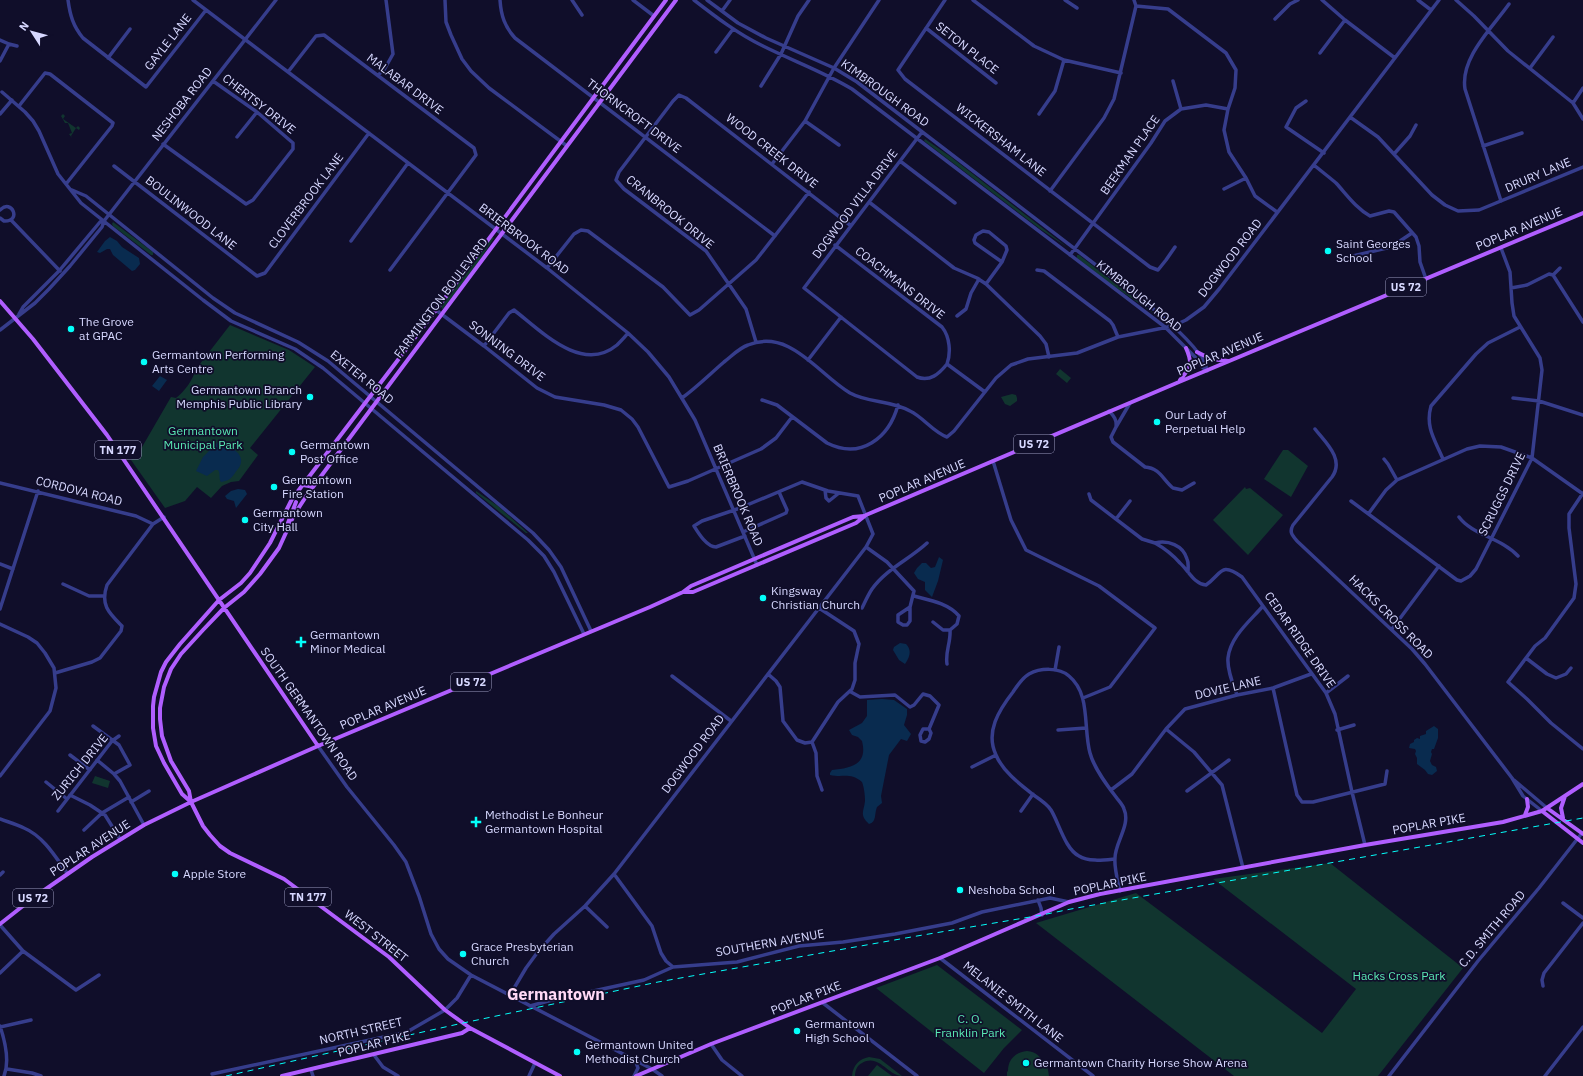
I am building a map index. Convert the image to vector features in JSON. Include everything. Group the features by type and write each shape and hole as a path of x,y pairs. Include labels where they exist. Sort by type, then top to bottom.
{"main road":[{"name":"FARMINGTON BOULEVARD","path":"191,802 189,791 172,761 162,736 160,708 164,687 174,663 224,608 244,592 260,574 279,548 303,485 369,396 436,310 666,0"},
{"name":"FARMINGTON BOULEVARD","path":"191,802 182,794 156,746 153,728 153,706 157,685 166,662 219,600 241,583 250,573 296,502 324,472 377,402 676,0"},
{"name":"POPLAR AVENUE","path":"0,924 32,898 67,873 120,839 144,825 191,802 318,746 683,592 691,586 754,558 853,517 866,515 1130,402 1583,213"},
{"name":"SOUTH GERMANTOWN ROAD","path":"0,301 16,316 102,429 164,517 318,746"},
{"path":"1178,382 1190,368 1191,362 1186,348"},
{"path":"1197,352 1211,359 1229,361"},
{"path":"324,457 331,462"},
{"path":"303,485 309,486 324,472"},
{"name":"POPLAR AVENUE","path":"683,592 693,592 856,523 866,515"},
{"name":"POPLAR PIKE","path":"635,1076 711,1044 940,958 1069,902 1365,845 1503,822 1542,811 1583,784"},
{"path":"1563,818 1561,808 1566,796"},
{"path":"1525,815 1528,807 1526,799"},
{"name":"WEST STREET","path":"191,802 210,835 220,846 230,853 284,878 390,957 445,1010 470,1028 560,1076"},
{"name":"HACKS CROSS ROAD","path":"1547,808 1563,818 1576,829 1583,832"},
{"name":"HACKS CROSS ROAD","path":"1542,811 1583,843"},
{"name":"POPLAR PIKE","path":"282,1076 462,1033 470,1028"}],"street":[{"path":"68,0 70,15 79,34 108,58 130,29"},
{"name":"BRIERBROOK ROAD","path":"193,0 547,268 628,333 648,352 660,366 695,420 756,565"},
{"name":"NESHOBA ROAD","path":"0,330 16,316 35,303 70,266 102,227 104,221 163,144 276,0"},
{"path":"378,75 384,70 393,54 386,0"},
{"path":"445,0 446,22 462,59 471,71 489,88 567,146"},
{"name":"THORNCROFT DRIVE","path":"500,0 501,15 508,30 515,38 775,236"},
{"path":"572,0 582,15"},
{"name":"KIMBROUGH ROAD","path":"694,0 733,29 763,46 829,75 852,89 1165,327 1207,371"},
{"name":"KIMBROUGH ROAD","path":"707,0 738,23 766,38 834,68 857,82 1075,248 1174,326 1197,352 1206,366 1207,371"},
{"path":"722,10 730,0"},
{"path":"761,86 781,54 798,16 810,0"},
{"path":"772,164 806,120 829,75 879,0"},
{"path":"926,28 946,0"},
{"path":"973,0 1034,46 1064,60 1121,74"},
{"path":"1065,0 1077,8"},
{"path":"1050,191 1104,118 1114,99 1136,6 1134,0"},
{"path":"1275,18 1290,4 1298,0"},
{"path":"1322,0 1345,20 1395,58"},
{"path":"1418,0 1431,10"},
{"name":"DOGWOOD ROAD","path":"898,405 911,411 947,437 954,431 1000,373 1011,365 1028,359 1078,354 1118,337 1174,326 1186,320 1204,307 1439,0"},
{"path":"1456,0 1508,51 1573,102 1583,119"},
{"path":"636,1 654,16"},
{"path":"1502,201 1464,89 1464,78 1469,59 1509,4"},
{"path":"1136,6 1168,10 1226,53 1236,70 1235,88 1228,109 1224,130 1229,152 1246,178 1255,196 1277,212"},
{"name":"GAYLE LANE","path":"108,58 146,87 206,10"},
{"path":"1320,53 1345,20"},
{"name":"WICKERSHAM LANE","path":"926,28 898,70 905,79 1150,267 1158,270 1175,247"},
{"name":"SETON PLACE","path":"926,28 996,83"},
{"path":"716,52 733,29"},
{"name":"MALABAR DRIVE","path":"288,72 316,36 324,35 378,75 474,148 476,155 449,194"},
{"path":"1530,68 1553,37"},
{"path":"0,40 17,46"},
{"path":"0,62 9,44"},
{"path":"1039,114 1055,91 1064,60"},
{"path":"19,106 45,73 54,78 113,123 66,184"},
{"name":"CHERTSY DRIVE","path":"163,144 246,204 253,200 293,149 293,143 257,112 213,81"},
{"path":"1173,81 1181,109"},
{"path":"1573,102 1583,88"},
{"name":"EXETER ROAD","path":"2,92 29,116 39,131 55,167 81,203 203,300 231,320 295,349 323,368 522,534 544,556 554,572 584,634"},
{"name":"WOOD CREEK DRIVE","path":"646,137 679,95 686,98 850,225"},
{"path":"0,114 12,100"},
{"path":"1306,101 1296,108 1286,127 1324,152"},
{"name":"BEEKMAN PLACE","path":"1070,255 1151,143 1165,121 1181,109 1206,105 1228,109"},
{"path":"237,137 257,112"},
{"name":"DRURY LANE","path":"1350,117 1378,137 1432,195 1445,205 1458,211 1477,210 1583,167"},
{"path":"806,120 839,145"},
{"path":"1394,154 1410,136 1416,125"},
{"name":"DOGWOOD VILLA DRIVE","path":"841,317 804,288 850,225 922,132"},
{"path":"1483,146 1522,133"},
{"name":"CLOVERBROOK LANE","path":"257,276 265,273 369,134"},
{"name":"CRANBROOK DRIVE","path":"646,137 619,172 616,180 624,189 706,251 746,309 756,342"},
{"path":"900,161 955,203"},
{"path":"351,241 408,163"},
{"path":"1314,165 1335,183 1366,214 1370,216 1389,211 1394,212 1412,233 1419,246 1420,262 1426,279"},
{"name":"BOULINWOOD LANE","path":"114,166 257,276"},
{"path":"1224,189 1246,178"},
{"name":"EXETER ROAD","path":"72,190 82,193 213,298 235,313 298,342 328,362 477,486 549,550 561,568 591,631"},
{"path":"547,268 574,234 581,230 588,231 663,287 690,314 699,310 756,260 809,192"},
{"path":"390,270 449,194"},
{"path":"869,202 954,268 979,279 986,284 1040,336 1046,344 1049,357"},
{"path":"1,208 8,207 12,209 14,216 11,220"},
{"path":"0,218 4,221 11,220"},
{"path":"11,220 62,274"},
{"name":"NESHOBA ROAD","path":"16,316 59,271 100,222 104,221"},
{"path":"986,284 1002,262 1006,253 1006,246 989,232 983,231 978,233 974,237 975,243 1002,262"},
{"path":"1353,256 1391,247 1412,233"},
{"name":"COACHMANS DRIVE","path":"835,245 942,328 946,334 949,347 947,364"},
{"name":"SCRUGGS DRIVE","path":"1439,566 1461,581 1470,576 1476,569 1532,458 1542,370 1540,358 1514,316 1509,267 1501,248"},
{"path":"1511,288 1527,285 1549,274 1553,275 1560,268"},
{"path":"1037,270 1044,271 1110,321 1118,337"},
{"path":"1553,275 1582,320"},
{"path":"957,316 966,309 971,293 979,279"},
{"name":"SONNING DRIVE","path":"436,310 537,388 555,397 604,405 621,410 632,418 669,487 716,469"},
{"path":"484,346 509,313 514,310 565,349 578,353 593,354 606,351 617,345 628,333"},
{"path":"808,360 841,317 917,377 924,379 930,378 938,374 947,364 985,392"},
{"path":"1443,459 1429,426 1428,417 1431,406 1476,354 1488,343 1520,327"},
{"path":"682,398 739,350 756,342 771,341 782,344 794,350 849,392 863,398 898,405 894,418 883,434 870,444 857,449 849,449 831,445 777,405 762,400"},
{"path":"1513,398 1539,401 1583,416"},
{"path":"1130,402 1111,437 1113,442 1145,467 1158,471 1172,488 1182,490 1194,483"},
{"path":"1110,411 1117,423 1116,427"},
{"path":"716,469 766,446 779,434 792,417"},
{"name":"HACKS CROSS ROAD","path":"1315,428 1334,454 1336,467 1332,477 1293,525 1291,533 1297,541 1392,629 1425,664 1512,778 1547,808"},
{"path":"1369,513 1386,490 1397,480 1467,449 1490,446 1506,448 1532,458 1583,493 1569,514 1568,528 1576,584 1574,598 1545,638 1536,644 1509,680 1509,683 1528,699 1551,723 1583,749"},
{"path":"1384,459 1391,467 1397,480"},
{"path":"993,461 1011,520 1026,550 1099,586 1155,628 1110,687 1083,698"},
{"path":"745,536 716,548 709,545 694,526 702,521 734,510 802,482 839,493"},
{"name":"CORDOVA ROAD","path":"0,483 136,516 153,524"},
{"path":"825,490 826,498 829,501 839,493"},
{"path":"0,609 38,491"},
{"path":"743,532 786,513 787,510 779,492"},
{"name":"DOGWOOD ROAD","path":"510,995 537,953 554,934 585,906 614,874 866,547 873,534 858,496 839,493"},
{"path":"1089,494 1091,500 1142,539 1155,543 1175,558 1188,572"},
{"path":"1116,519 1130,500"},
{"path":"1351,501 1439,566 1392,629"},
{"path":"55,673 92,662 100,658 121,631 122,626 108,612 105,604 104,596 107,585 153,524 164,517"},
{"path":"1459,517 1464,523 1511,548 1518,556"},
{"path":"862,608 872,588 893,569 927,543"},
{"path":"1155,543 1170,543 1177,546 1188,559 1188,572"},
{"path":"866,547 887,562 913,589 914,596 910,607 910,621 907,625 903,625 898,622 898,615 910,607"},
{"path":"0,564 13,569"},
{"name":"CEDAR RIDGE DRIVE","path":"1188,572 1202,585 1206,585 1221,570 1227,569 1242,577 1249,584 1311,674 1326,692 1334,714 1365,845"},
{"path":"63,584 89,596 104,596"},
{"path":"914,596 944,605 955,611 959,616 958,624 950,630 942,630 933,622"},
{"path":"1237,695 1230,674 1228,659 1231,646 1236,637 1263,606"},
{"path":"768,674 776,681 780,688 783,721 797,740 805,743 812,742 838,702 851,692 855,680 855,663 859,644 854,631 819,608"},
{"path":"0,624 28,637 45,653 55,673 56,688 50,711 0,776"},
{"path":"947,664 946,656 950,639 950,630"},
{"path":"1056,670 1059,647"},
{"path":"1526,658 1547,674 1556,678 1566,674 1571,668"},
{"path":"1114,859 1087,859 1079,857 1071,848 1051,810 1007,772 996,755 992,740 994,724 1000,709 1020,682 1029,674 1043,670 1056,670 1069,675 1078,685 1083,698 1090,753 1096,768 1124,809 1126,820 1117,845 1114,859 1120,891"},
{"name":"DOVIE LANE","path":"1111,790 1132,774 1166,729 1185,709 1237,695 1273,688 1311,674"},
{"path":"672,676 731,721"},
{"path":"1326,692 1348,676"},
{"path":"1273,688 1297,795 1302,802 1313,802 1385,784 1387,771"},
{"path":"851,692 860,697 895,695 910,707 914,705 924,694 930,696 939,705 929,729"},
{"path":"1337,730 1354,725"},
{"path":"93,726 119,745 130,765 114,774"},
{"path":"1058,730 1086,728"},
{"path":"1166,729 1194,752 1222,785 1243,868"},
{"name":"ZURICH DRIVE","path":"58,810 112,741 119,736"},
{"path":"812,742 816,753 817,776 822,790"},
{"name":"SOUTH GERMANTOWN ROAD","path":"318,746 347,787 394,844 406,862 431,934 439,949 451,961 472,975 633,1058 662,1076"},
{"path":"70,755 90,770"},
{"path":"972,767 996,755"},
{"path":"97,760 114,774 132,802 144,825"},
{"path":"1187,792 1229,760"},
{"name":"HACKS CROSS ROAD","path":"1512,778 1516,787 1526,799 1542,811"},
{"path":"46,782 67,799"},
{"path":"132,802 149,791"},
{"path":"70,794 102,813 120,839"},
{"path":"1021,811 1033,794"},
{"path":"84,830 102,813 129,798"},
{"path":"0,819 24,828 34,834 46,845 67,873"},
{"name":"C.D. SMITH ROAD","path":"1389,1076 1478,961 1539,888 1583,832"},
{"path":"614,874 652,926 661,953 666,961 673,967"},
{"name":"SOUTHERN AVENUE","path":"530,1006 644,980 673,967 736,962 799,946 843,942 895,934 952,923 982,912 1050,898 1069,902"},
{"path":"1038,900 1042,915"},
{"path":"1562,903 1583,918"},
{"path":"585,906 607,927"},
{"path":"1543,986 1542,980 1544,973 1583,923"},
{"path":"0,924 23,951 76,990 99,974"},
{"path":"0,973 23,951"},
{"name":"MELANIE SMITH LANE","path":"940,958 1093,1076"},
{"name":"NORTH STREET","path":"212,1074 407,1032 445,1010 457,998 472,975"},
{"path":"823,1003 917,1076"},
{"path":"4,1076 7,1069 6,1050 0,1027 32,1020"},
{"path":"1545,1076 1583,1027"},
{"path":"711,1044 722,1060 742,1076"},
{"path":"374,1055 383,1067 398,1076"},
{"path":"633,1058 637,1062 638,1068 635,1076"},
{"path":"529,1076 535,1063"},
{"path":"7,1069 41,1076"},
{"path":"311,1070 313,1076"}],"green space":[{"path":"63,114 65,116 63,119 76,128 71,136 72,138 69,134 72,133 68,123 65,123 61,116"},
{"path":"925,139 951,157 1067,247 1040,229 924,141"},
{"path":"113,222 153,252 153,255 113,226"},
{"path":"492,237 494,238 478,263 442,309 441,306"},
{"path":"1077,255 1079,255 1160,318 1108,282 1077,258"},
{"name":"Germantown Municipal Park","path":"230,325 289,350 315,367 250,448 258,455 239,481 231,482 222,486 211,498 197,487 185,501 165,508 131,460 138,454 171,397 176,398 185,389 193,377 196,369"},
{"path":"1060,369 1071,378 1067,383 1056,374"},
{"path":"1012,394 1016,395 1017,401 1010,406 1005,404 1001,397"},
{"path":"1283,450 1288,450 1308,466 1291,497 1264,479"},
{"path":"1245,487 1246,489 1250,488 1283,515 1248,555 1213,520"},
{"path":"476,491 498,506 528,533 526,533 476,493"},
{"path":"95,776 110,781 108,788 92,783"},
{"name":"Hacks Cross Park","path":"1330,863 1463,968 1378,1076 1234,1076 1036,923 1136,893 1322,1033 1356,989 1213,879"},
{"name":"C. O. Franklin Park","path":"937,965 1022,1030 1004,1048 984,1073 876,988"},
{"name":"Germantown Charity Horse Show Arena","path":"1027,1051 1036,1053 1044,1065 1047,1064 1049,1076 1007,1076 1009,1063 1013,1057 1019,1053"},
{"path":"869,1057 880,1059 902,1076 892,1073 878,1063 868,1061 859,1065 855,1076 852,1076 857,1063 862,1059"},
{"path":"877,1065 892,1076 868,1076"}],"water":[{"path":"110,237 139,258 140,264 135,270 132,271 113,255 110,249 100,253 97,252"},
{"path":"160,376 167,380 159,391 152,386"},
{"path":"219,441 237,452 241,458 239,468 232,477 221,482 218,470 215,470 207,476 196,471 203,457"},
{"path":"238,489 245,490 247,494 236,508 234,501 227,499 225,496 231,491"},
{"path":"939,557 943,560 932,597 925,590 925,582 918,579 914,573 922,563 926,563 931,568 935,567"},
{"path":"900,643 906,644 910,651 905,664 899,660 893,650 894,647"},
{"path":"867,700 894,700 907,709 904,725 911,734 907,741 901,739 889,755 881,796 882,803 877,807 875,817 872,823 869,824 863,815 865,799 862,782 854,777 835,776 830,775 830,773 832,770 846,768 856,764 860,760 863,755 862,741 858,737 852,735 849,730 862,723 867,716"},
{"path":"1434,726 1438,729 1438,738 1434,749 1432,749 1430,761 1432,765 1436,767 1437,771 1432,775 1428,774 1417,764 1415,749 1409,748 1410,744 1414,742 1414,740 1417,738 1420,739 1420,736 1426,734 1426,731"}],"railway":[{"path":"226,1076 463,1023 658,982 1583,818"}],"place":[{"name":"Saint Georges School","path":"1328,251"},
{"name":"The Grove at GPAC","path":"71,329"},
{"name":"Germantown Performing Arts Centre","path":"144,362"},
{"name":"Germantown Branch Memphis Public Library","path":"310,397"},
{"name":"Our Lady of Perpetual Help","path":"1157,422"},
{"name":"Germantown Post Office","path":"292,452"},
{"name":"Germantown Fire Station","path":"274,487"},
{"name":"Germantown City Hall","path":"245,520"},
{"name":"Kingsway Christian Church","path":"763,598"},
{"name":"Germantown Minor Medical","path":"301,642"},
{"name":"Methodist Le Bonheur Germantown Hospital","path":"476,822"},
{"name":"Apple Store","path":"175,874"},
{"name":"Neshoba School","path":"960,890"},
{"name":"Grace Presbyterian Church","path":"463,954"},
{"name":"Germantown High School","path":"797,1031"},
{"name":"Germantown United Methodist Church","path":"577,1052"},
{"name":"Germantown Charity Horse Show Arena","path":"1026,1063"}],"district":[{"name":"Germantown","path":"556,994"}]}
